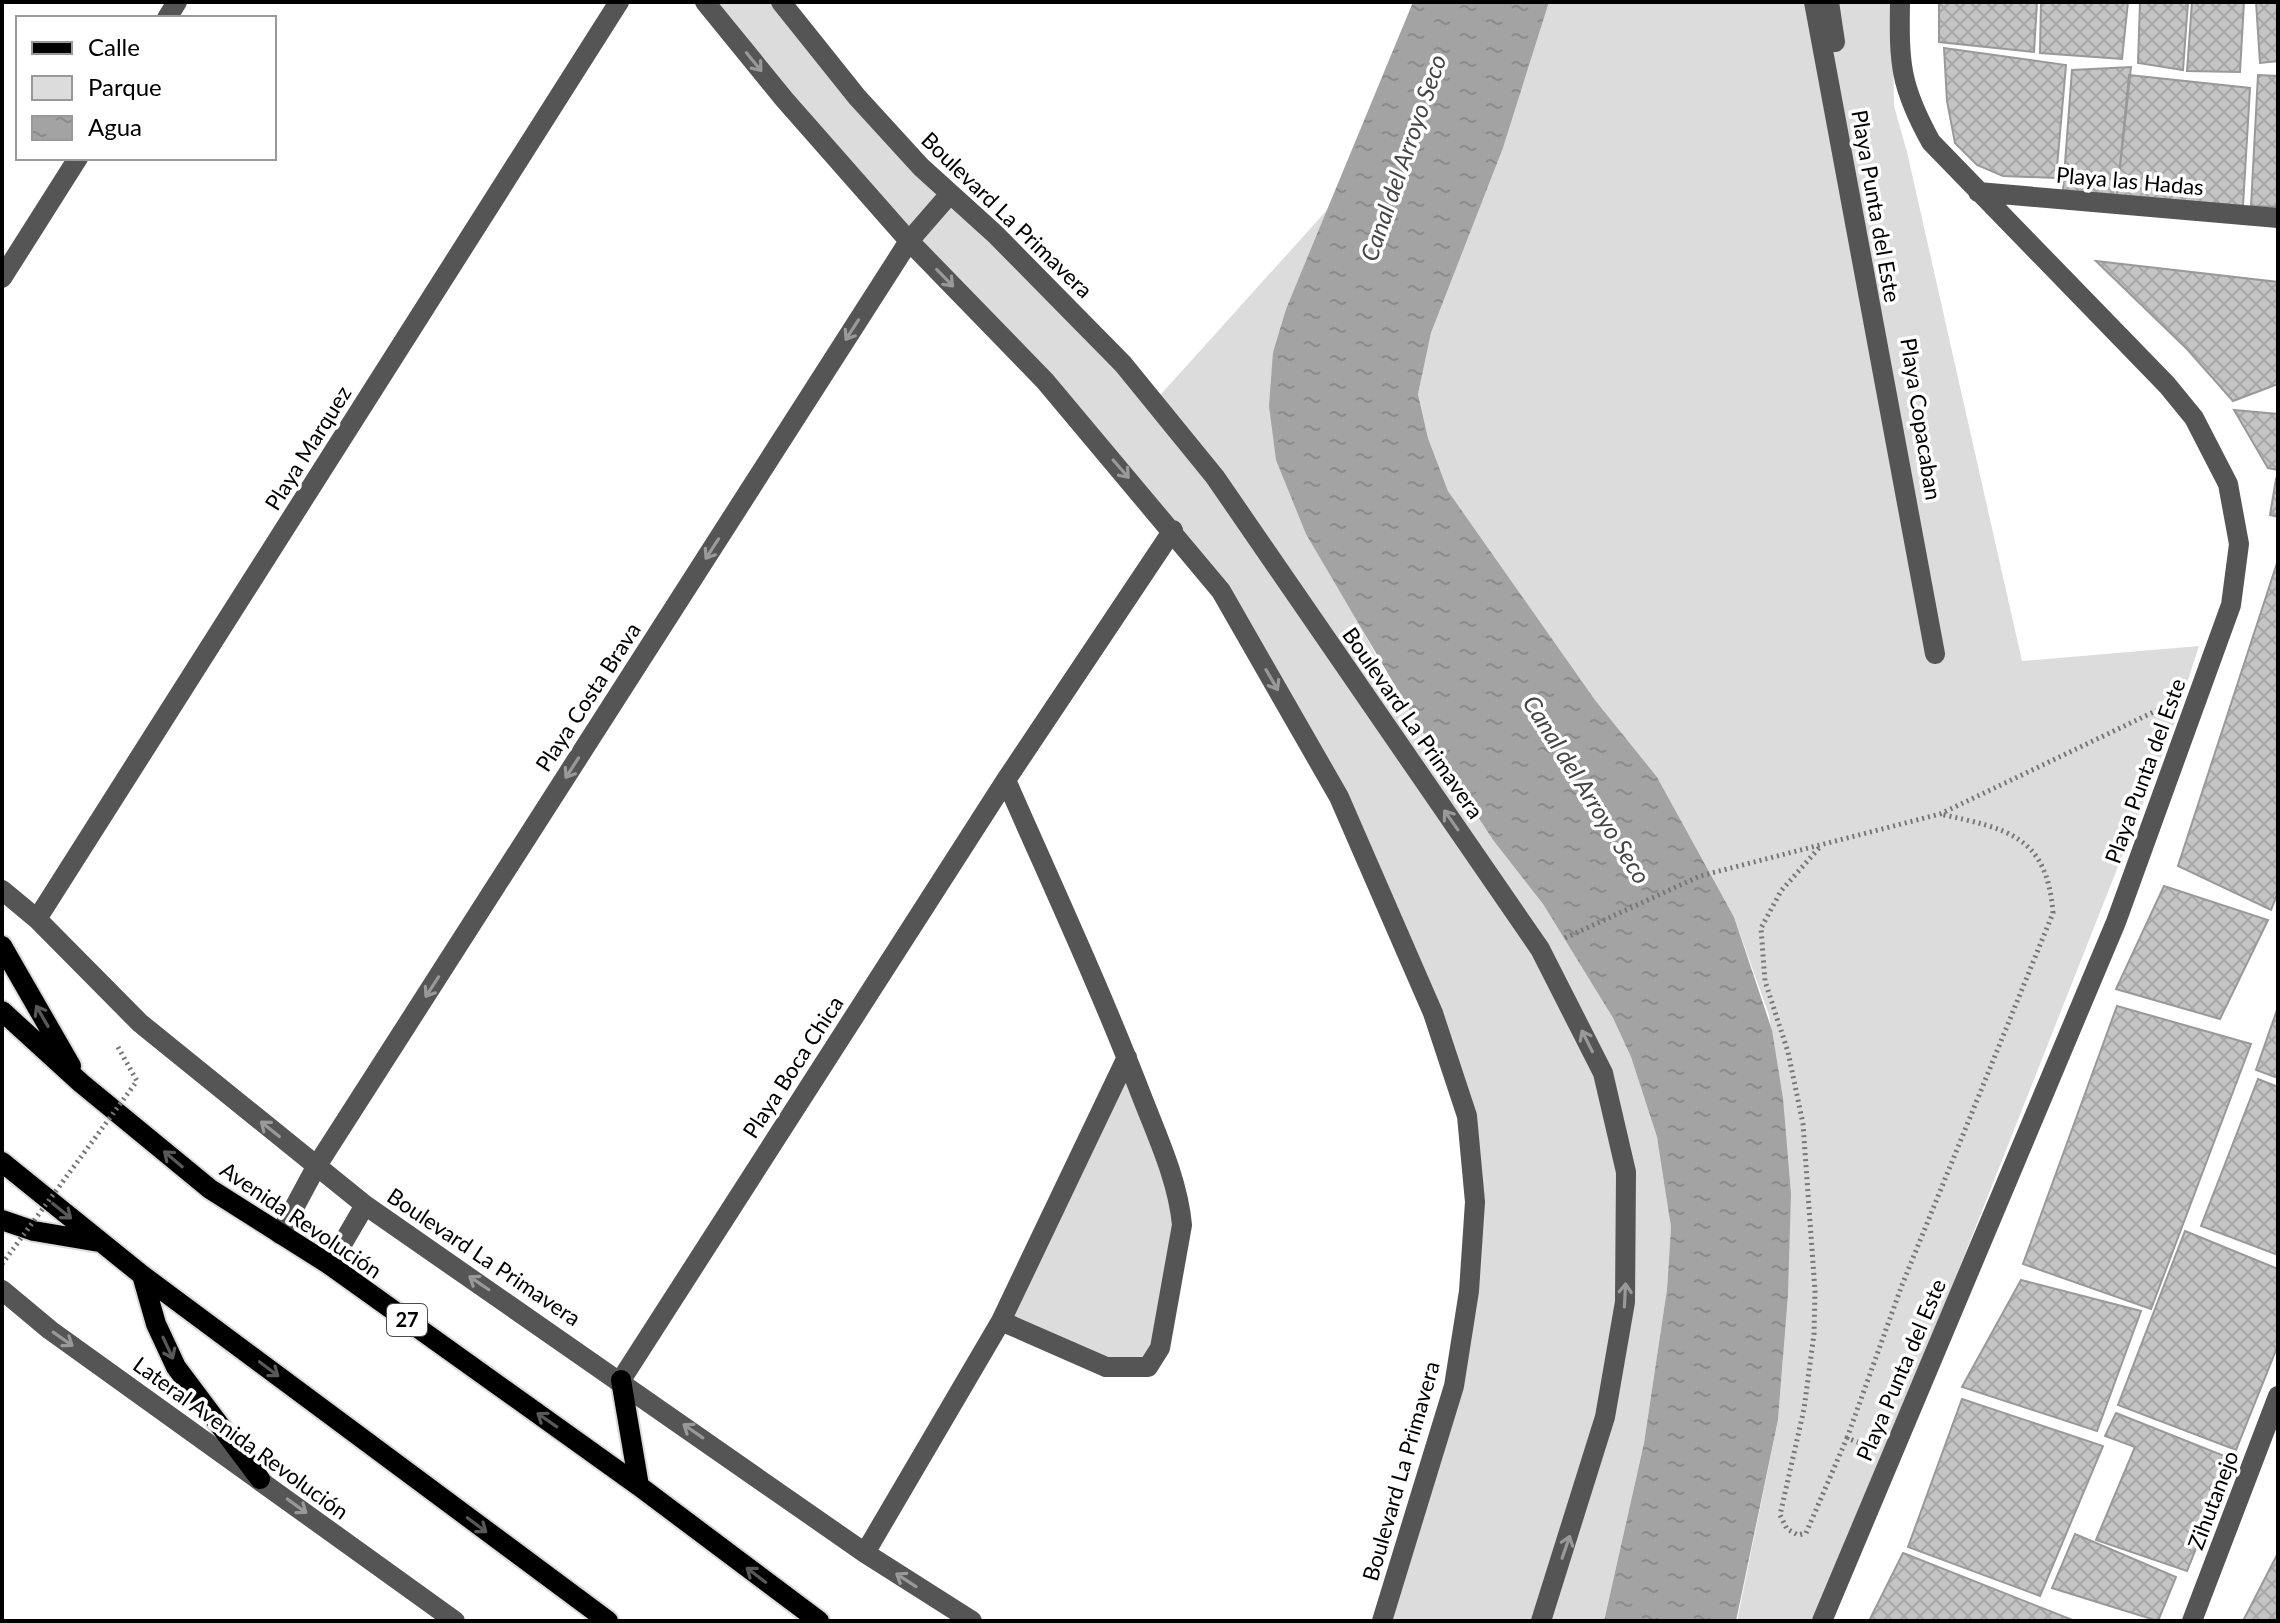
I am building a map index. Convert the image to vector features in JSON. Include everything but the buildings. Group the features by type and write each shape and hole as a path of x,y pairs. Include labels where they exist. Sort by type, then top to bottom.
{"main road":[{"path":"2,946 81,1083"},
{"name":"Avenida Revolución","path":"2,1011 81,1083 210,1189 330,1265 639,1486 819,1621"},
{"path":"2,1162 142,1275 608,1621"},
{"path":"2,1220 34,1231 100,1242"},
{"path":"142,1275 156,1324 176,1367 260,1479"},
{"path":"621,1380 639,1486"}],"street":[{"name":"Playa Marquez","path":"37,919 619,2"},
{"name":"Boulevard La Primavera","path":"705,2 784,99 909,241 1045,381 1221,591 1339,797 1433,1013 1467,1116 1475,1202 1469,1291 1454,1386 1382,1621"},
{"name":"Boulevard La Primavera","path":"781,2 857,97 949,195 995,234 1123,364 1215,477 1540,949 1603,1073 1626,1172 1625,1302 1605,1417 1541,1621"},
{"name":"Playa Punta del Este","path":"1814,2 1935,654"},
{"name":"Playa Copacaban","path":"1829,2 1935,654"},
{"name":"Playa Punta del Este","path":"1822,1621 2116,922 2231,605 2239,544 2228,484 2194,418 2167,385 1931,142 1910,106 1899,68 1900,2"},
{"path":"2,278 77,160"},
{"name":"Playa las Hadas","path":"1978,192 2278,218"},
{"name":"Playa Costa Brava","path":"280,1234 316,1167 909,241 949,195"},
{"name":"Playa Boca Chica","path":"621,1380 1006,780 1173,530"},
{"path":"1001,1321 1106,1367 1148,1367 1160,1348 1182,1225 1180,1205 1127,1057 1006,780"},
{"name":"Boulevard La Primavera","path":"2,890 37,919 140,1023 365,1205 621,1380 865,1553 972,1621"},
{"path":"865,1553 1001,1321 1127,1057"},
{"path":"330,1265 365,1205"},
{"name":"Lateral Avenida Revolución","path":"2,1290 50,1330 455,1621"},
{"name":"Zihutanejo","path":"2192,1621 2278,1396"}],"path":[{"path":"1540,949 1700,876 1819,848 1940,814 2199,691"},
{"path":"1819,848 1781,891 1761,928 1765,981 1788,1052 1803,1124 1815,1285 1814,1334 1804,1409 1780,1515 1787,1529 1798,1535 1809,1528 1847,1438 1902,1285 2053,913 2046,868 2014,835 1994,826 1940,814"},
{"path":"2,1264 137,1081"},
{"path":"1847,1438 1892,1455"}],"green space":[{"path":"705,2 785,2 857,97 1154,402 1328,209 1286,309 1273,352 1350,605 1378,660 1417,723 1493,840 1543,904 1613,1018 1631,1057 1657,1137 1667,1184 1671,1227 1667,1289 1644,1443 1604,1621 1382,1621 1469,1291 1467,1116 1339,797 1221,591"},
{"path":"1549,2 1892,2 1894,106 2022,661 2199,646 2172,730 1820,1621 1737,1621 1778,1420 1783,1357 1783,1098 1769,1015 1734,917 1657,777 1595,700 1448,491 1428,438 1418,393 1431,333 1503,148"},
{"path":"1127,1057 1180,1205 1160,1348 1139,1369 1001,1321"}],"water":[{"name":"Canal del Arroyo Seco","path":"1413,2 1549,2 1503,148 1431,333 1418,394 1428,438 1448,491 1595,700 1657,777 1734,917 1772,1030 1783,1098 1791,1194 1788,1294 1778,1420 1736,1621 1604,1621 1644,1443 1667,1289 1671,1227 1657,1137 1631,1057 1613,1018 1543,904 1493,840 1417,723 1306,534 1276,460 1269,406 1273,352 1286,309"}]}
